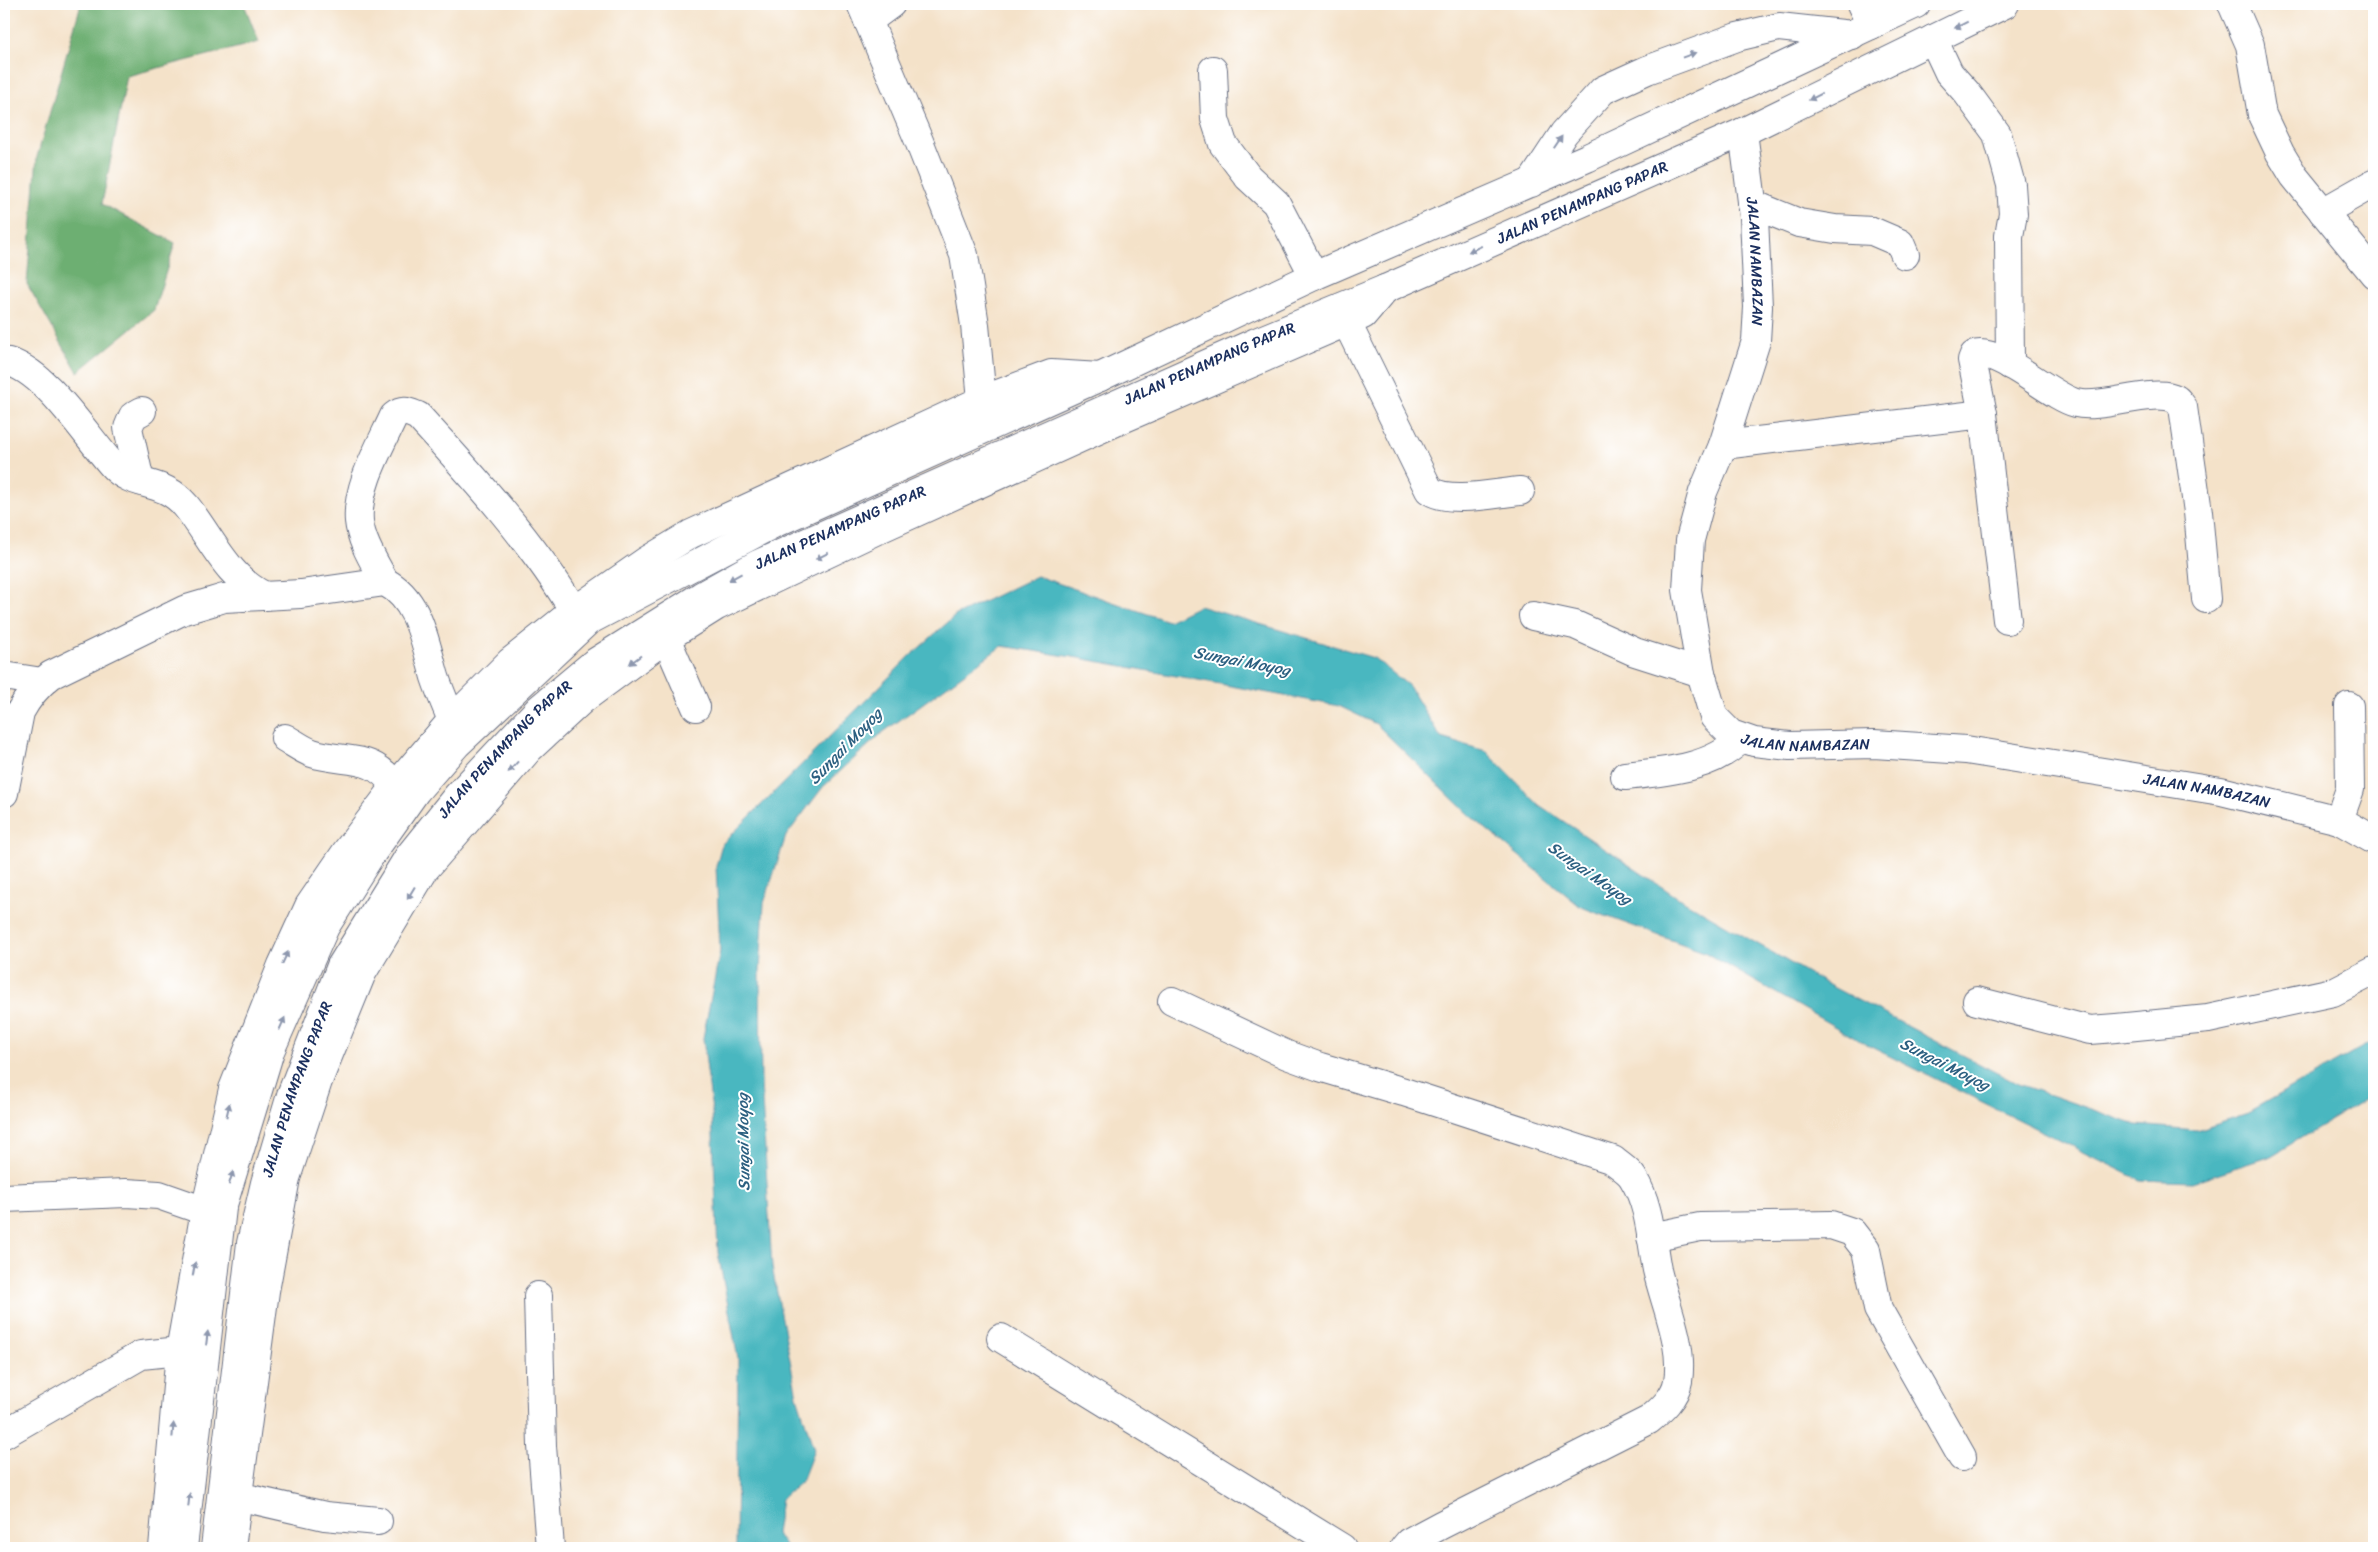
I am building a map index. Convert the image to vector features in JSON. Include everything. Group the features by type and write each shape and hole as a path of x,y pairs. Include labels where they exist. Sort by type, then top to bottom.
{"street":[{"path":"891,4 864,12 919,141 964,255 975,325 982,400"},
{"name":"JALAN PENAMPANG PAPAR","path":"184,1548 222,1208 270,1051 325,928 370,856 416,792 457,744 588,621 773,524 1100,376 1314,276 1588,158 1754,78 1861,21 1916,4"},
{"name":"JALAN PENAMPANG PAPAR","path":"215,1548 251,1243 265,1183 291,1095 341,966 409,856 458,795 539,709 594,663 701,596 742,573 1102,409 1743,132 2004,4"},
{"path":"2232,4 2250,45 2262,115 2280,154 2294,176 2374,274"},
{"path":"1531,183 1564,133 1603,90 1647,70 1737,37 1779,27 1861,21"},
{"path":"1933,39 1948,73 1967,93 1997,134 2011,185 2013,214 2009,236 2010,365"},
{"path":"1213,70 1215,119 1223,144 1248,177 1276,203 1314,276"},
{"name":"JALAN NAMBAZAN","path":"1743,132 1752,204 1758,307 1756,341 1723,445 1703,492 1690,540 1687,590 1701,674 1714,717 1731,734 1741,739 1790,746 1874,744 1966,750 2221,791 2339,820 2374,840"},
{"path":"1588,158 1598,168 1609,170 1700,150"},
{"path":"2323,212 2374,183"},
{"path":"1752,204 1799,223 1834,229 1872,231 1900,244 1905,255"},
{"path":"231,1548 265,1291 286,1178 318,1080 362,973 425,869 529,749 582,700 666,638 717,606 877,530 1363,315 1385,288"},
{"path":"1346,321 1429,490 1434,494 1458,497 1520,491"},
{"path":"2007,620 1983,414 1973,364 1974,355 1986,354 2010,365 2061,397 2081,405 2161,396 2176,399 2183,407 2198,512 2206,599"},
{"path":"4,361 22,368 39,378 115,469 124,476 164,488 174,495 185,506 224,560 243,582 265,596"},
{"path":"163,1548 180,1351 205,1211 233,1089 282,965 309,906 346,852 395,787 452,720 510,662 574,611 646,561 684,527 982,400 1051,374 1100,376"},
{"path":"140,481 128,428 133,416 142,411"},
{"path":"384,582 367,548 359,523 359,506 362,489 394,416 401,411 408,411 418,416 469,472 543,564 574,611"},
{"path":"1723,445 1983,414"},
{"path":"4,793 20,712 26,701 42,682 51,675 184,610 224,598 301,594 384,582 392,585 408,600 418,621 452,720"},
{"path":"1533,616 1575,625 1634,652 1701,674"},
{"path":"666,638 696,707"},
{"path":"4,676 42,682"},
{"path":"2339,820 2350,789 2349,706"},
{"path":"285,738 312,753 357,760 374,766 387,774 395,787"},
{"path":"1625,776 1675,770 1712,758 1732,748 1741,739"},
{"path":"1977,1001 2090,1030 2208,1019 2333,992 2374,972"},
{"path":"1172,1001 1287,1055 1613,1160 1632,1176 1648,1215 1651,1237 1674,1331 1679,1369 1678,1383 1663,1409 1649,1420 1631,1430 1449,1520 1409,1542 1404,1548"},
{"path":"4,1198 126,1193 159,1196 205,1211"},
{"path":"1651,1237 1708,1226 1831,1225 1852,1232 1866,1250 1878,1309 1962,1457"},
{"path":"538,1296 542,1446 550,1548"},
{"path":"1001,1338 1342,1548"},
{"path":"4,1434 141,1355 180,1351"},
{"path":"237,1496 325,1516 378,1521"}],"green space":[{"path":"81,4 244,4 259,42 127,76 102,204 175,243 154,310 78,372 27,284 37,157"}],"water":[{"name":"Sungai Moyog","path":"1037,576 1168,621 1199,606 1374,658 1409,686 1441,738 1486,751 1539,805 1677,897 1823,982 2018,1084 2137,1125 2196,1130 2248,1113 2374,1041 2374,1094 2271,1156 2192,1182 2140,1180 1867,1045 1704,952 1581,907 1468,814 1376,724 1339,706 1079,658 1002,646 882,733 823,787 786,836 764,903 760,971 761,1083 772,1267 797,1396 814,1450 802,1481 781,1499 776,1534 787,1548 736,1548 738,1359 718,1253 712,1111 703,1038 720,951 716,866 722,844 910,656 956,615"}]}
